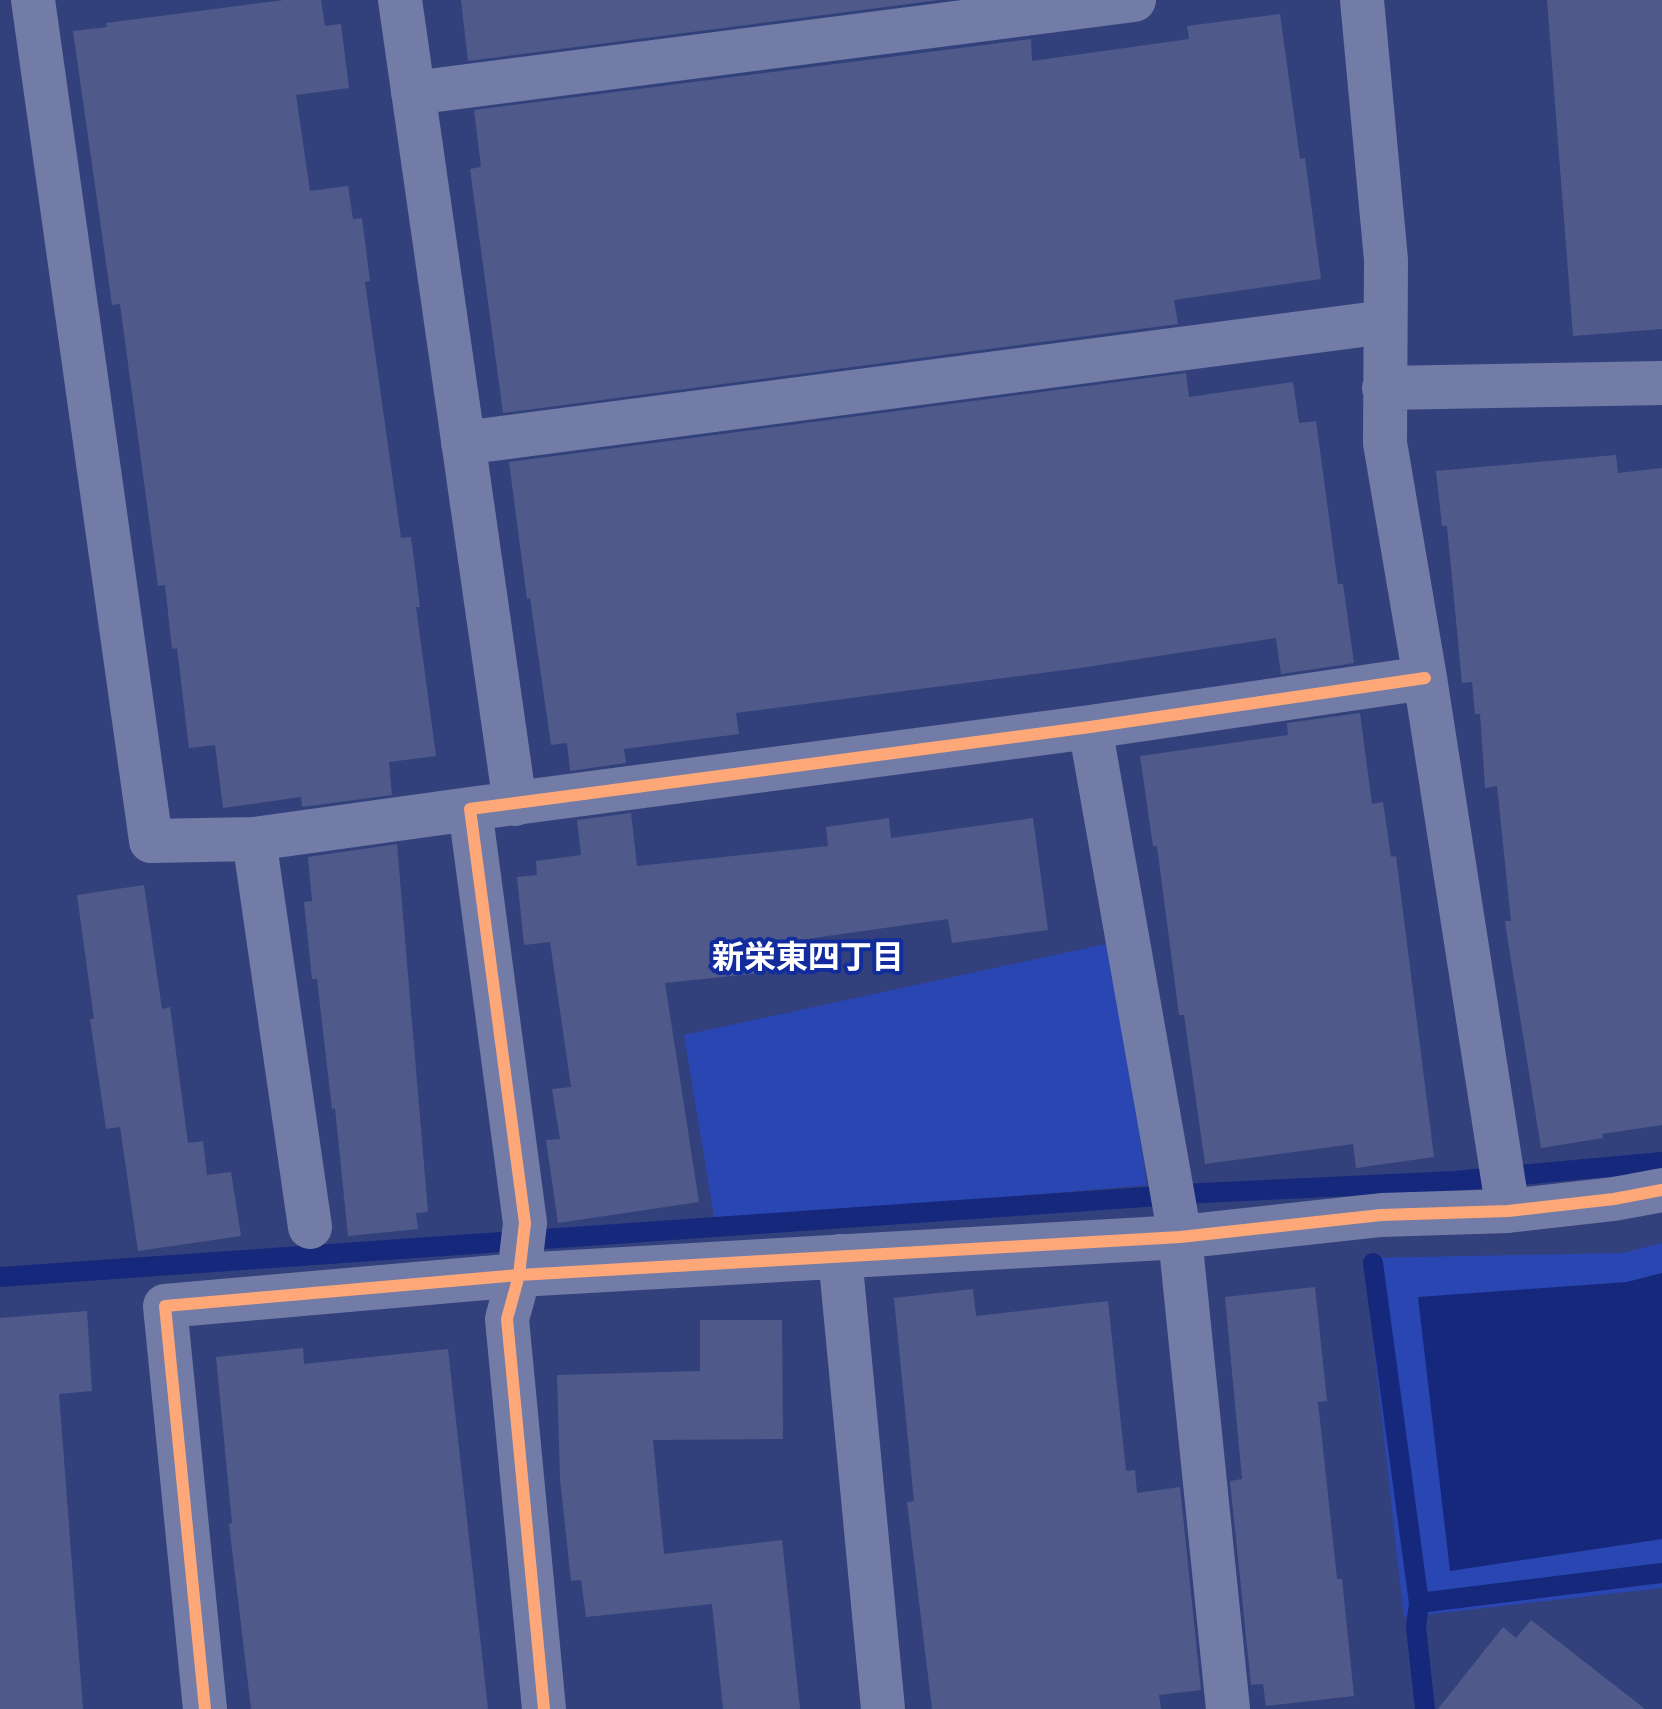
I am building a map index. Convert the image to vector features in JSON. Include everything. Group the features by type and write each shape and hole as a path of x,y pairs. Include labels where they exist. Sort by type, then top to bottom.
{"street":[{"path":"33,0 151,841 254,839 1090,727 1425,678"},
{"path":"400,0 515,804"},
{"path":"413,93 1134,0"},
{"path":"1362,0 1386,260 1385,443 1508,1211"},
{"path":"463,443 1385,322"},
{"path":"1384,388 1662,383"},
{"path":"1090,727 1180,1237 1228,1709"},
{"path":"470,809 525,1223 519,1275 507,1319 544,1709"},
{"path":"254,839 310,1227"},
{"path":"205,1709 165,1306 519,1275 1180,1237 1381,1215 1508,1211 1614,1199 1662,1190"},
{"path":"840,1256 883,1709"}],"shaded area":[{"path":"1110,943 1147,1185 715,1222 684,1035"},
{"path":"1662,1243 1662,1588 1404,1617 1364,1258 1622,1253"},
{"path":"1662,1273 1662,1539 1450,1571 1418,1297 1627,1282"}],"building":[{"path":"284,0 321,0 325,26 341,24 349,88 296,95 310,191 348,186 353,219 362,218 370,281 365,282 401,538 411,537 420,607 416,607 436,756 389,762 392,795 302,807 301,797 223,808 215,745 189,748 177,648 172,649 165,585 158,586 120,304 112,305 73,31 107,27 106,23"},
{"path":"461,0 939,0 468,61"},
{"path":"1547,0 1662,0 1662,329 1573,336"},
{"path":"1280,14 1300,159 1305,158 1321,279 1174,300 1178,324 503,413 470,169 481,167 474,110 1031,39 1032,61 1189,39 1187,26"},
{"path":"1186,373 1189,397 1293,382 1299,423 1316,421 1338,584 1343,584 1354,663 1281,674 1276,638 1080,668 736,713 739,734 624,749 626,763 570,771 567,743 551,745 509,462"},
{"path":"1616,455 1618,473 1662,468 1662,1125 1541,1148 1505,921 1511,921 1497,786 1485,788 1480,714 1475,714 1472,682 1462,683 1447,526 1442,526 1436,471"},
{"path":"1360,713 1372,804 1383,802 1391,857 1396,856 1434,1157 1356,1168 1353,1144 1205,1164 1184,1015 1179,1015 1157,846 1153,846 1140,756 1288,735 1287,723"},
{"path":"631,813 637,866 828,846 826,827 889,818 891,838 1033,818 1048,930 952,943 948,919 778,943 780,971 665,983 699,1202 558,1223 546,1140 560,1139 552,1089 571,1087 550,942 524,945 517,877 537,875 536,861 581,855 577,820"},
{"path":"397,844 428,1212 416,1213 418,1229 348,1236 335,1108 332,1109 317,979 312,979 304,902 312,901 308,857"},
{"path":"144,885 162,1009 170,1007 188,1143 203,1141 207,1175 231,1172 241,1236 138,1251 120,1127 106,1129 77,895"},
{"path":"1315,1287 1327,1401 1318,1402 1337,1579 1342,1579 1354,1696 1266,1706 1263,1684 1251,1685 1230,1481 1242,1479 1225,1297"},
{"path":"973,1289 976,1316 1108,1301 1126,1471 1135,1470 1137,1493 1180,1487 1201,1690 1159,1695 1161,1709 932,1709 907,1502 914,1501 894,1298"},
{"path":"87,1311 92,1391 59,1394 83,1709 0,1709 0,1318"},
{"path":"700,1320 782,1320 783,1439 653,1440 664,1554 782,1540 800,1709 723,1709 712,1604 586,1617 581,1580 571,1581 560,1479 557,1375 700,1371"},
{"path":"303,1348 304,1364 448,1349 488,1709 251,1709 229,1524 232,1523 216,1357"},
{"path":"1531,1620 1645,1709 1438,1709 1503,1627 1516,1638"}],"waterway":[{"path":"0,1277 1202,1193 1454,1181 1662,1162"},
{"path":"1373,1263 1419,1603 1662,1573"},
{"path":"1419,1603 1416,1627 1425,1709"}],"cycle path":[{"path":"544,1709 507,1319 519,1275 525,1223 470,809 1090,727 1425,678"},
{"path":"205,1709 165,1306 519,1275 1180,1237 1381,1215 1508,1211 1614,1199 1662,1190"}],"district":[{"name":"新栄東四丁目","path":"808,959"}]}
